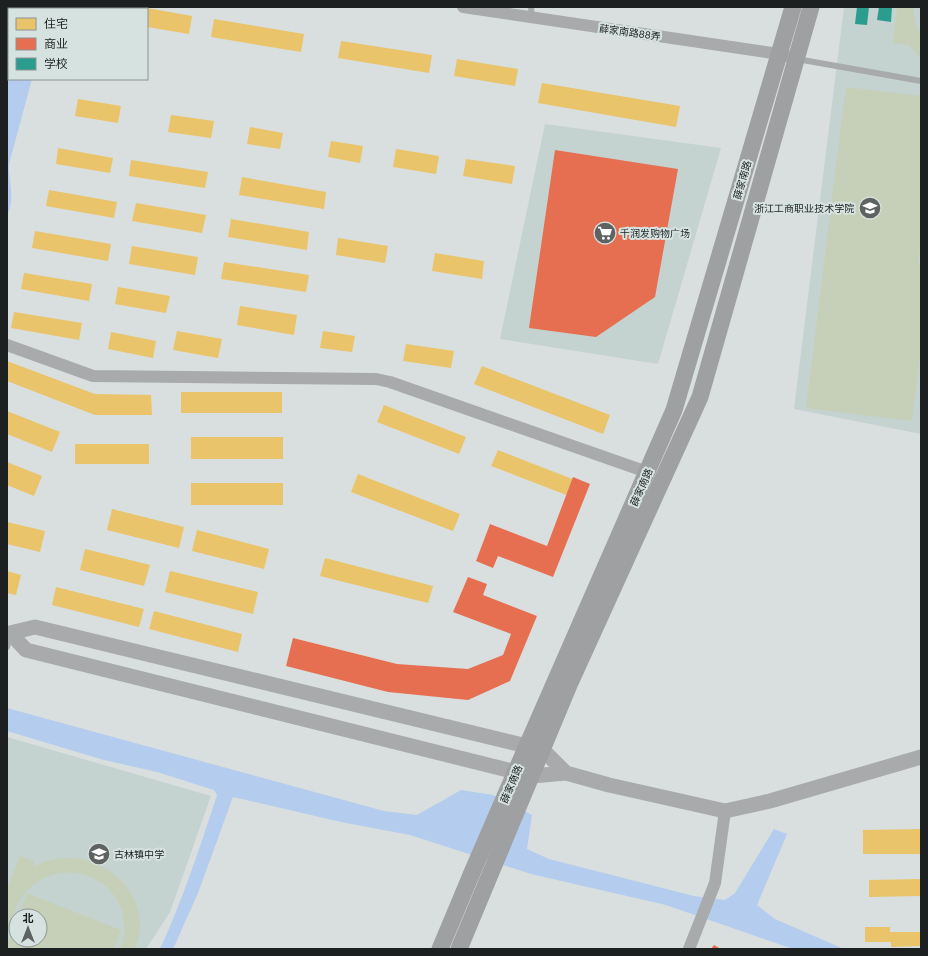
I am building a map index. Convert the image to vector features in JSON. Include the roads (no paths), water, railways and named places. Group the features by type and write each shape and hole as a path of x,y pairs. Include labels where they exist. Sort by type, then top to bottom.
{"main road":[{"name":"薛家南路","path":"440,949 471,875 524,773 535,748 647,472 674,410 794,7"},
{"name":"薛家南路","path":"535,748 572,678 700,397 811,7"},
{"name":"薛家南路","path":"459,949 488,880 524,773"}],"street":[{"name":"薛家南路88弄","path":"463,7 531,12 779,54 797,59"},
{"path":"7,345 93,376 368,379 390,382 647,472"},
{"path":"9,640 36,627 535,748 566,773"},
{"path":"9,640 26,650 524,773 566,773 609,785 725,811 770,801 921,758"},
{"path":"689,949 715,883 725,811"}],"lane":[{"path":"797,59 921,81"}],"water":[{"path":"8,75 8,80 32,80 9,164 11,203 7,215"},
{"path":"7,708 384,811 417,815 461,790 493,795 532,815 527,849 549,859 694,896 725,900 735,893 774,829 787,834 757,905 775,919 844,949 793,949 666,905 531,874 410,835 341,822 233,797 198,893 173,949 160,949 184,892 204,834 217,795 214,790 157,772 104,760 7,731"}],"place":[{"name":"浙江工商职业技术学院","path":"870,208"},
{"name":"千润发购物广场","path":"605,233"},
{"name":"古林镇中学","path":"99,854"}]}
